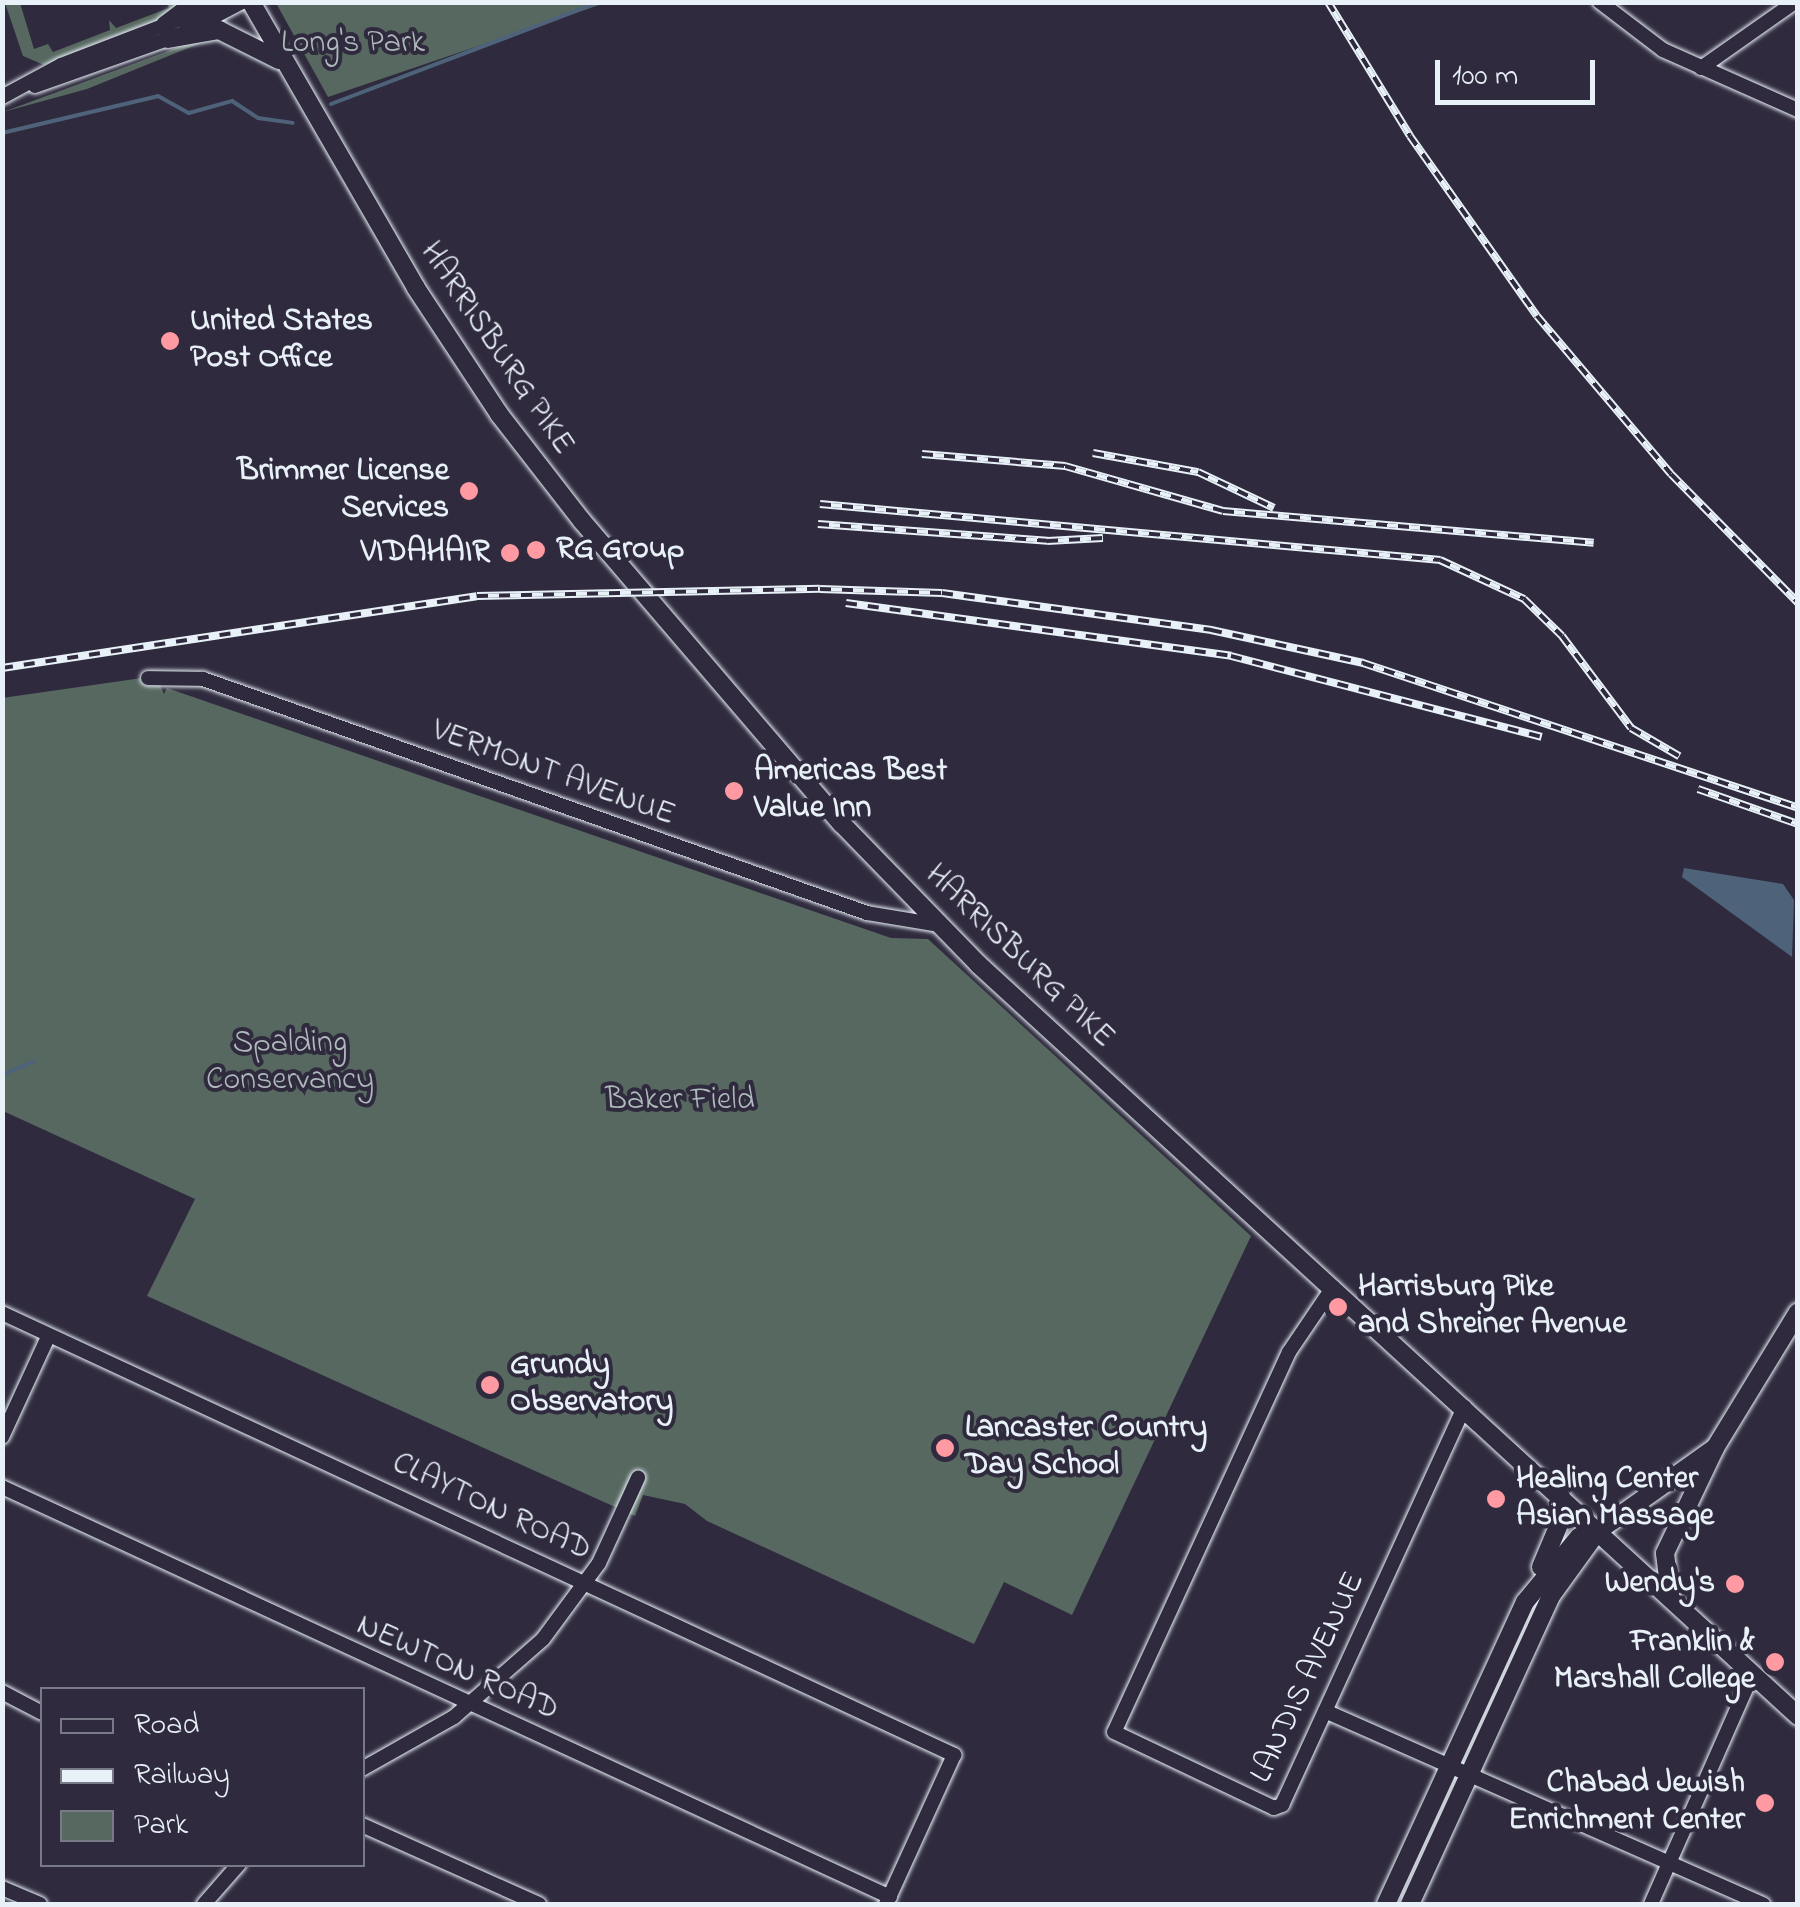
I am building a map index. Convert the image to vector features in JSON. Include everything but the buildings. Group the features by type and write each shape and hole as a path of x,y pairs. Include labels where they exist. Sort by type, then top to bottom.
{"main road":[{"path":"167,32 195,2"},
{"name":"HARRISBURG PIKE","path":"251,2 416,288 531,456 789,765 939,925 1798,1716"},
{"path":"167,32 219,30 285,65"},
{"path":"1672,1600 1664,1553 1715,1448 1798,1312"},
{"path":"1525,1602 1563,1551 1598,1531 1715,1448"},
{"path":"1386,1904 1558,1529 1561,1496"},
{"path":"1410,1904 1558,1582 1598,1531"}],"street":[{"path":"167,32 224,2"},
{"path":"2,97 61,65 167,32 242,2"},
{"path":"1600,2 1646,40 1798,110"},
{"path":"1701,68 1795,2"},
{"name":"VERMONT AVENUE","path":"148,678 203,679 866,914 939,925"},
{"name":"LANDIS AVENUE","path":"1332,1287 1290,1352 1114,1732 1278,1808 1464,1407"},
{"name":"CLAYTON ROAD","path":"2,1314 954,1756 888,1901"},
{"path":"2,1438 49,1335"},
{"path":"365,1767 471,1704 543,1639 586,1582 638,1478"},
{"name":"NEWTON ROAD","path":"2,1487 888,1901"},
{"path":"1651,1904 1752,1675"},
{"path":"2,1692 40,1712"},
{"path":"1325,1711 1763,1904"},
{"path":"365,1826 539,1904"},
{"path":"204,1904 235,1867"},
{"path":"2,1888 40,1904"}],"green space":[{"path":"5,3 20,3 34,49 48,44 53,52 110,30 109,20 116,28 169,8 167,3 188,3 151,24 44,65 23,56"},
{"name":"Long's Park","path":"276,3 605,3 328,97"},
{"path":"203,38 208,40 87,89 3,112"},
{"path":"156,676 164,694 167,688 891,938 928,939 1251,1236 1072,1615 1004,1582 974,1644 707,1521 685,1504 643,1495 635,1516 147,1296 195,1199 3,1111 2,698"}],"water":[{"path":"1684,868 1783,884 1794,900 1792,957 1682,877"}],"waterway":[{"path":"331,104 600,2"},
{"path":"2,133 158,96 189,113 232,101 258,118 293,123"},
{"path":"2,1075 33,1062"}],"railway":[{"path":"1328,2 1410,136 1537,316 1671,474 1798,603"},
{"path":"1093,453 1198,472 1274,508"},
{"path":"922,454 1065,466 1223,511 1594,543"},
{"path":"820,504 1440,560 1524,599 1562,636 1631,728 1679,756"},
{"path":"818,524 1047,541 1103,538"},
{"path":"2,668 477,596 820,589 942,593 1211,630 1363,663 1798,808"},
{"path":"846,603 1231,656 1542,737"},
{"path":"1698,789 1798,824"}],"place":[{"name":"United States Post Office","path":"170,341"},
{"name":"Brimmer License Services","path":"469,491"},
{"name":"RG Group","path":"536,550"},
{"name":"VIDAHAIR","path":"510,553"},
{"name":"Americas Best Value Inn","path":"734,791"},
{"name":"Harrisburg Pike and Shreiner Avenue","path":"1338,1307"},
{"name":"Grundy Observatory","path":"490,1385"},
{"name":"Lancaster Country Day School","path":"945,1448"},
{"name":"Healing Center Asian Massage","path":"1496,1499"},
{"name":"Wendy's","path":"1735,1584"},
{"name":"Franklin & Marshall College","path":"1775,1662"},
{"name":"Chabad Jewish Enrichment Center","path":"1765,1803"}],"park label":[{"name":"Spalding Conservancy","path":"290,1064"},
{"name":"Baker Field","path":"680,1101"}]}
